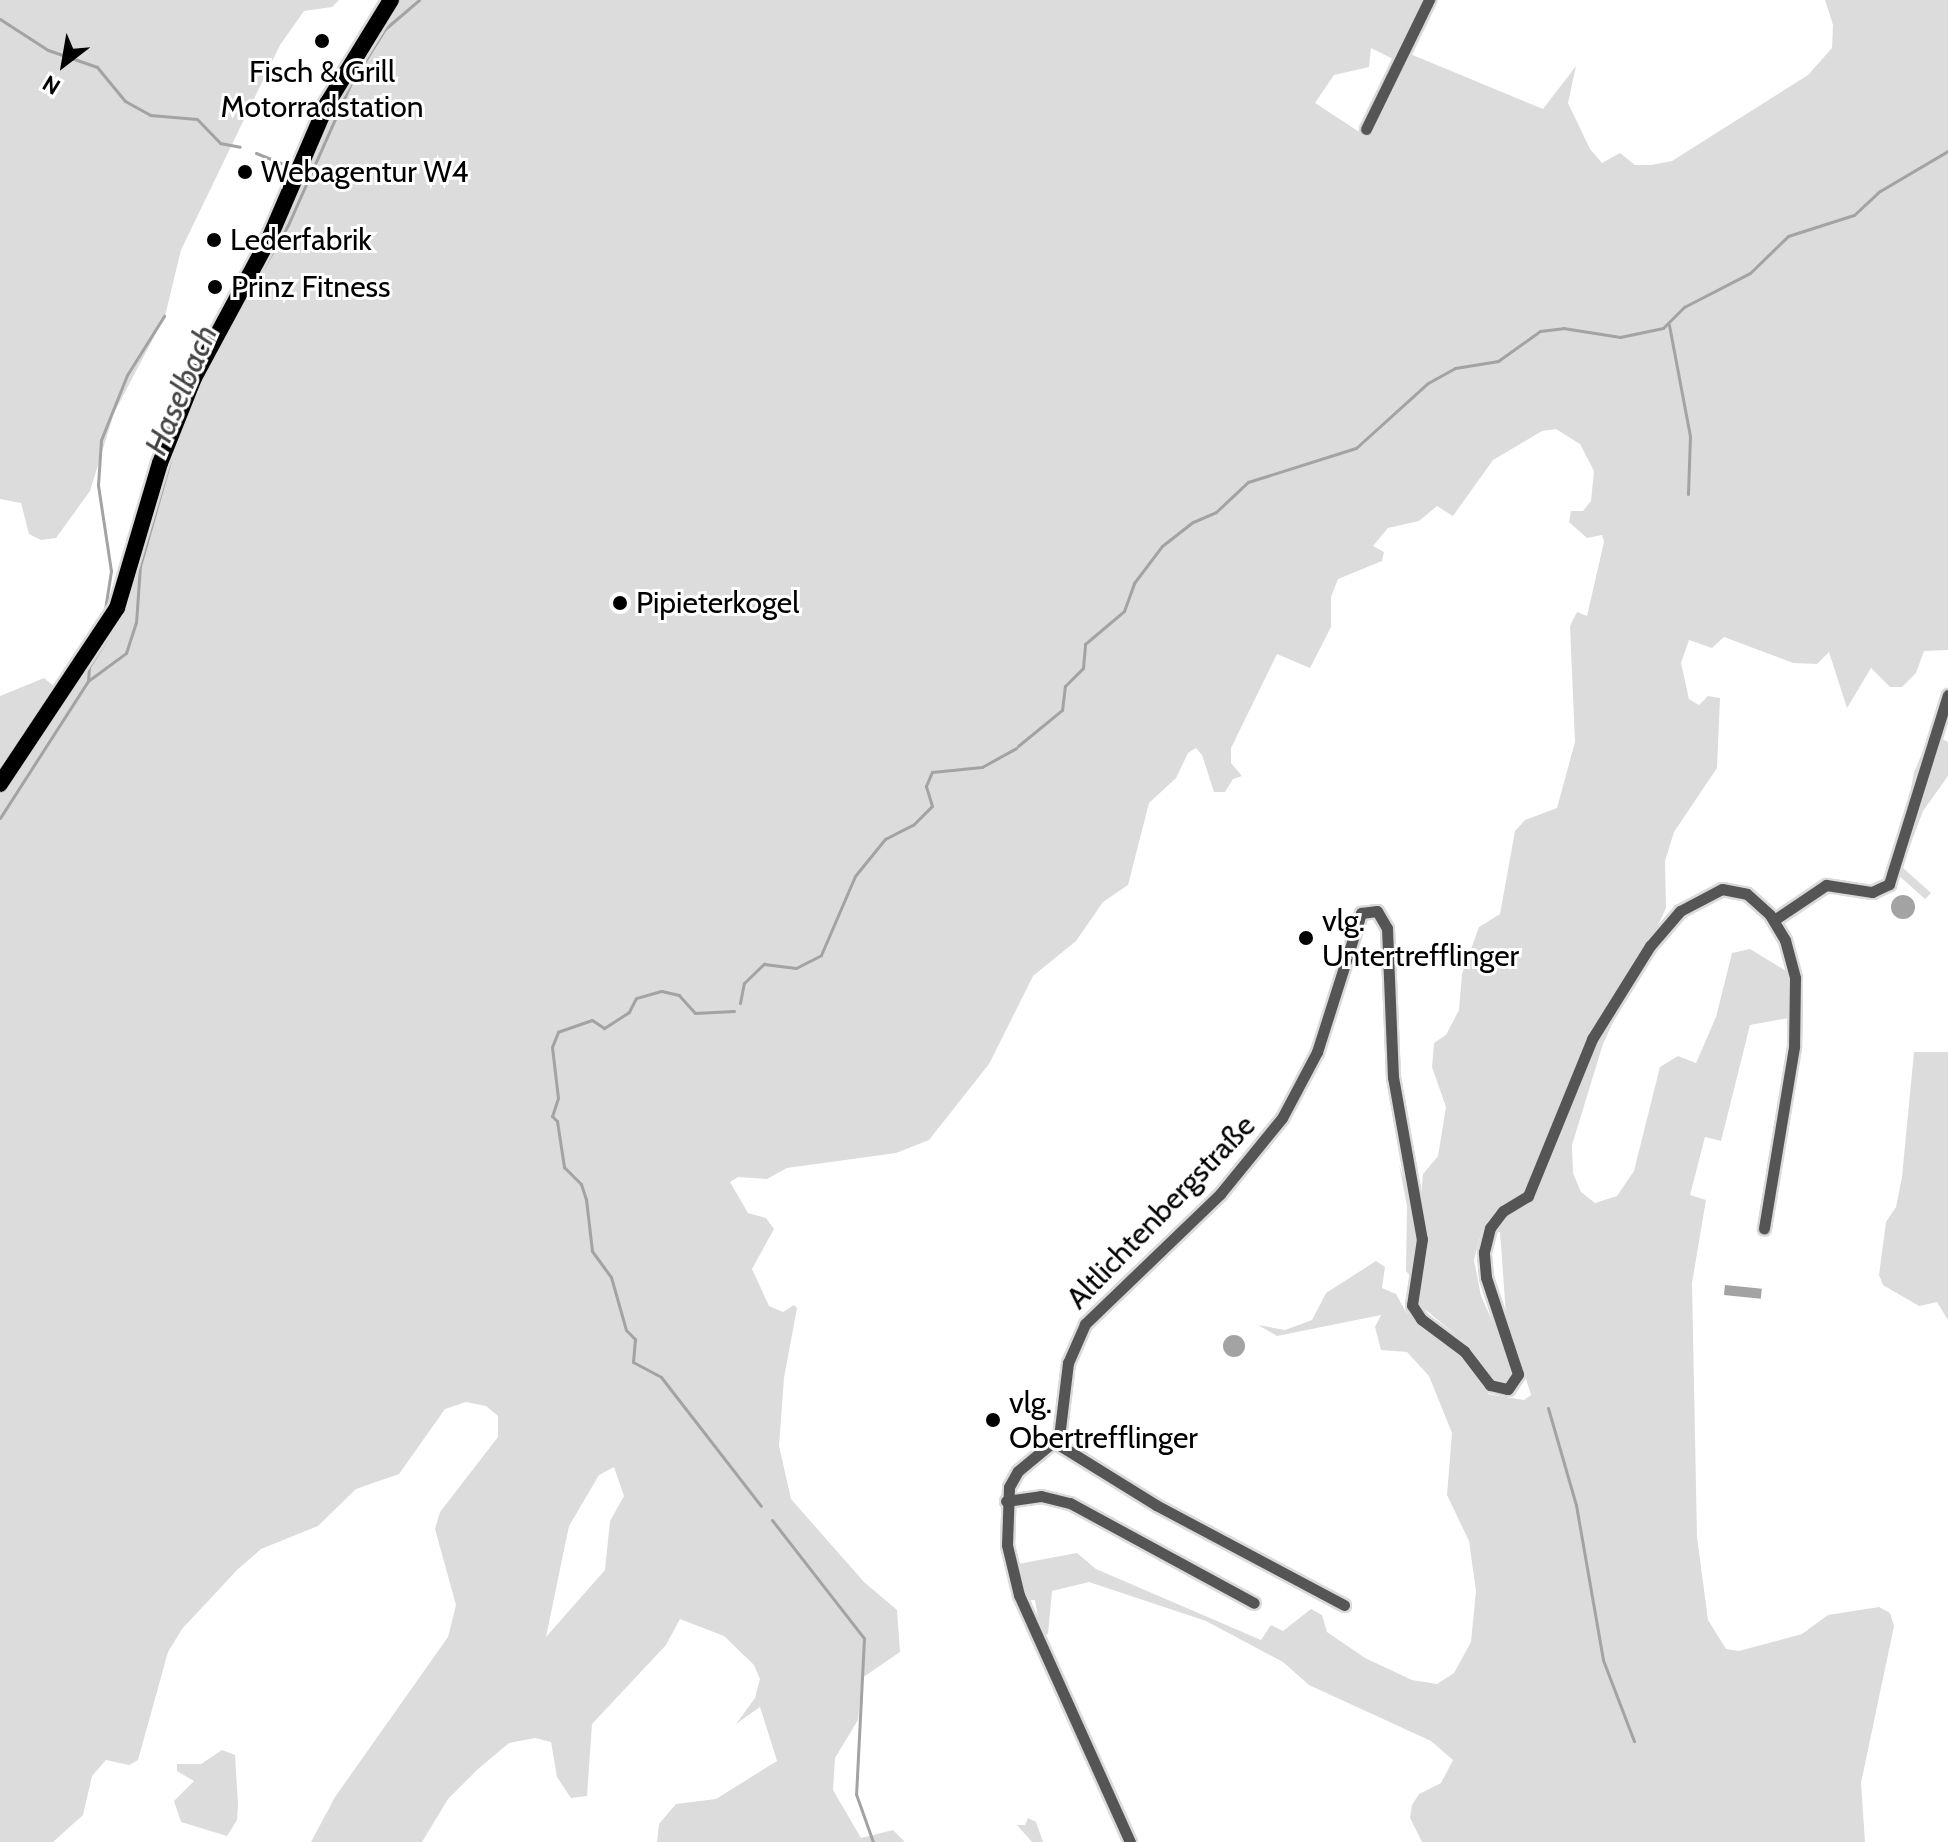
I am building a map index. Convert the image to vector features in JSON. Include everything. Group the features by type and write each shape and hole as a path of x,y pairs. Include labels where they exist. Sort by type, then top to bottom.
{"main road":[{"path":"0,784 117,608 160,463 194,378 269,239 327,104 391,0"}],"street":[{"path":"1366,129 1429,0"},
{"path":"1774,920 1826,885 1872,892 1889,884 1948,695"},
{"name":"Altlichtenbergstraße","path":"1056,1443 1062,1427 1068,1363 1079,1332 1109,1296 1238,1175 1282,1118 1314,1061 1352,930 1363,911 1381,913 1387,928 1393,1077 1422,1239 1412,1305 1500,1390 1514,1385 1518,1370 1486,1277 1486,1240 1500,1213 1528,1196 1597,1029 1660,931 1692,903 1733,889 1752,897 1774,920 1794,970 1795,1029 1764,1229"},
{"path":"1130,1842 1019,1595 1007,1545 1006,1501 1018,1471 1056,1443 1169,1513 1344,1605"},
{"path":"1006,1501 1041,1496 1075,1505 1254,1603"}],"shaded area":[{"path":"0,0 339,0 332,7 304,11 280,45 181,250 165,316 114,413 90,491 56,538 41,540 29,534 21,503 0,499"},
{"path":"398,0 1427,0 1393,59 1371,48 1369,67 1334,75 1315,103 1367,137 1403,51 1543,109 1576,66 1568,103 1590,149 1602,163 1620,153 1635,165 1651,165 1672,161 1808,75 1832,48 1833,25 1825,0 1948,0 1948,650 1924,651 1916,673 1902,687 1890,687 1871,668 1847,708 1829,652 1817,664 1793,663 1724,637 1712,648 1689,640 1681,663 1689,699 1699,705 1708,696 1720,698 1717,768 1674,832 1665,861 1666,908 1603,1044 1572,1145 1573,1173 1581,1192 1595,1203 1617,1196 1634,1171 1660,1067 1678,1056 1696,1063 1716,1017 1732,953 1750,949 1788,972 1789,1018 1750,1025 1721,1141 1705,1137 1690,1195 1706,1200 1692,1283 1697,1537 1708,1620 1726,1649 1739,1651 1802,1634 1828,1615 1879,1607 1890,1613 1894,1626 1861,1783 1865,1842 1422,1842 1410,1818 1412,1805 1419,1794 1441,1783 1453,1760 1431,1741 1309,1685 1283,1662 1206,1621 1089,1582 1052,1591 1048,1634 1041,1637 1035,1600 1025,1600 1018,1581 1018,1564 1077,1553 1096,1569 1261,1640 1271,1625 1283,1631 1311,1609 1322,1615 1327,1632 1365,1658 1412,1680 1437,1684 1454,1673 1471,1642 1476,1591 1469,1541 1447,1495 1452,1433 1429,1376 1407,1352 1381,1350 1375,1327 1381,1315 1277,1336 1258,1325 1285,1330 1312,1320 1326,1293 1376,1261 1385,1267 1382,1288 1396,1294 1406,1312 1461,1355 1488,1394 1524,1400 1531,1395 1506,1315 1500,1232 1482,1230 1474,1260 1481,1296 1511,1362 1512,1376 1503,1383 1493,1380 1456,1335 1416,1302 1415,1282 1406,1271 1407,1206 1399,1164 1414,1210 1420,1207 1423,1174 1438,1156 1446,1107 1432,1067 1434,1043 1446,1035 1459,1010 1462,974 1479,927 1500,914 1515,831 1525,820 1557,808 1575,742 1570,626 1577,612 1587,616 1604,542 1602,535 1587,538 1569,522 1571,511 1583,511 1591,501 1594,471 1580,444 1556,429 1542,431 1493,460 1453,516 1437,506 1419,521 1388,528 1373,546 1384,552 1382,561 1338,579 1331,597 1331,627 1310,668 1277,654 1231,748 1231,763 1242,776 1233,779 1225,792 1214,792 1202,755 1196,748 1188,753 1176,778 1149,803 1128,885 1103,902 1076,941 1033,976 989,1064 929,1140 896,1153 787,1168 767,1179 738,1177 730,1182 748,1213 766,1218 774,1229 752,1269 769,1306 783,1312 794,1305 797,1308 784,1378 779,1446 791,1499 864,1582 897,1610 900,1652 862,1678 858,1720 835,1758 833,1790 861,1838 893,1830 905,1842 657,1842 659,1824 676,1804 716,1799 777,1761 760,1707 736,1724 755,1698 760,1679 754,1665 724,1636 680,1619 666,1645 592,1724 587,1796 571,1798 557,1777 551,1742 535,1738 509,1743 478,1769 448,1799 422,1842 311,1842 335,1797 448,1637 456,1605 435,1529 440,1512 498,1437 498,1416 486,1406 466,1402 445,1409 399,1474 356,1489 318,1526 261,1549 182,1629 168,1652 138,1760 129,1765 106,1760 92,1776 83,1815 53,1842 0,1842 0,793 125,605 185,412 337,100","holes":["614,1467 624,1496 610,1521 605,1570 546,1637 569,1526 599,1475"]},
{"path":"44,678 56,688 0,775 0,696"},
{"path":"1948,695 1948,719 1941,738 1948,742 1948,776 1923,811 1902,867 1931,893 1925,899 1896,873 1914,772"},
{"path":"1903,895 1911,899 1915,907 1911,915 1903,919 1895,915 1891,907 1895,899"},
{"path":"1914,1052 1948,1052 1948,1320 1937,1302 1919,1306 1883,1285 1879,1275 1886,1222 1896,1207 1902,1177"},
{"path":"1725,1285 1762,1289 1761,1299 1724,1295"},
{"path":"1234,1335 1242,1338 1245,1346 1242,1354 1234,1357 1226,1354 1223,1346 1226,1338"},
{"path":"222,1750 235,1755 238,1805 237,1820 227,1836 181,1822 174,1801 194,1781 177,1771 177,1764 201,1764"},
{"path":"1028,1818 1036,1822 1043,1842 1032,1842 1017,1825 1025,1825"}],"waterway":[{"name":"Haselbach","path":"263,268 288,225 350,85 385,29 419,0"},
{"path":"0,19 48,50 97,67 125,101 150,115 197,119 220,143 240,147"},
{"path":"1018,746 1062,710 1065,686 1083,668 1085,644 1124,611 1134,583 1162,546 1193,522 1216,512 1248,482 1356,448 1428,383 1455,368 1498,361 1540,331 1563,328 1620,337 1663,328 1684,307 1750,273 1788,236 1854,215 1880,191 1948,151"},
{"path":"256,153 289,166"},
{"name":"Haselbach","path":"104,616 111,571 98,485 101,440 127,375 164,316"},
{"path":"1669,325 1690,436 1688,494"},
{"name":"Haselbach","path":"0,818 88,681 126,653 136,623 140,566 172,454"},
{"name":"Haselbach","path":"88,681 89,667 107,638"},
{"path":"740,1003 744,983 764,964 796,968 821,955 855,876 885,839 913,825 932,806 926,786 932,772 982,767 1016,748"},
{"path":"734,1011 695,1013 679,995 661,991 636,998 629,1012 604,1028 592,1020 558,1032 552,1047 558,1098 552,1116 557,1121 564,1167 581,1184 586,1199 592,1251 611,1277 626,1330 635,1339 633,1362 661,1377 761,1506"},
{"path":"1548,1408 1576,1505 1603,1660 1634,1741"},
{"path":"772,1520 864,1638 856,1794 873,1842"}],"place":[{"name":"Fisch & Grill Motorradstation","path":"322,41"},
{"name":"Webagentur W4","path":"245,172"},
{"name":"Lederfabrik","path":"214,240"},
{"name":"Prinz Fitness","path":"215,287"},
{"name":"Pipieterkogel","path":"620,603"},
{"name":"vlg. Untertrefflinger","path":"1306,938"},
{"name":"vlg. Obertrefflinger","path":"993,1420"}]}
